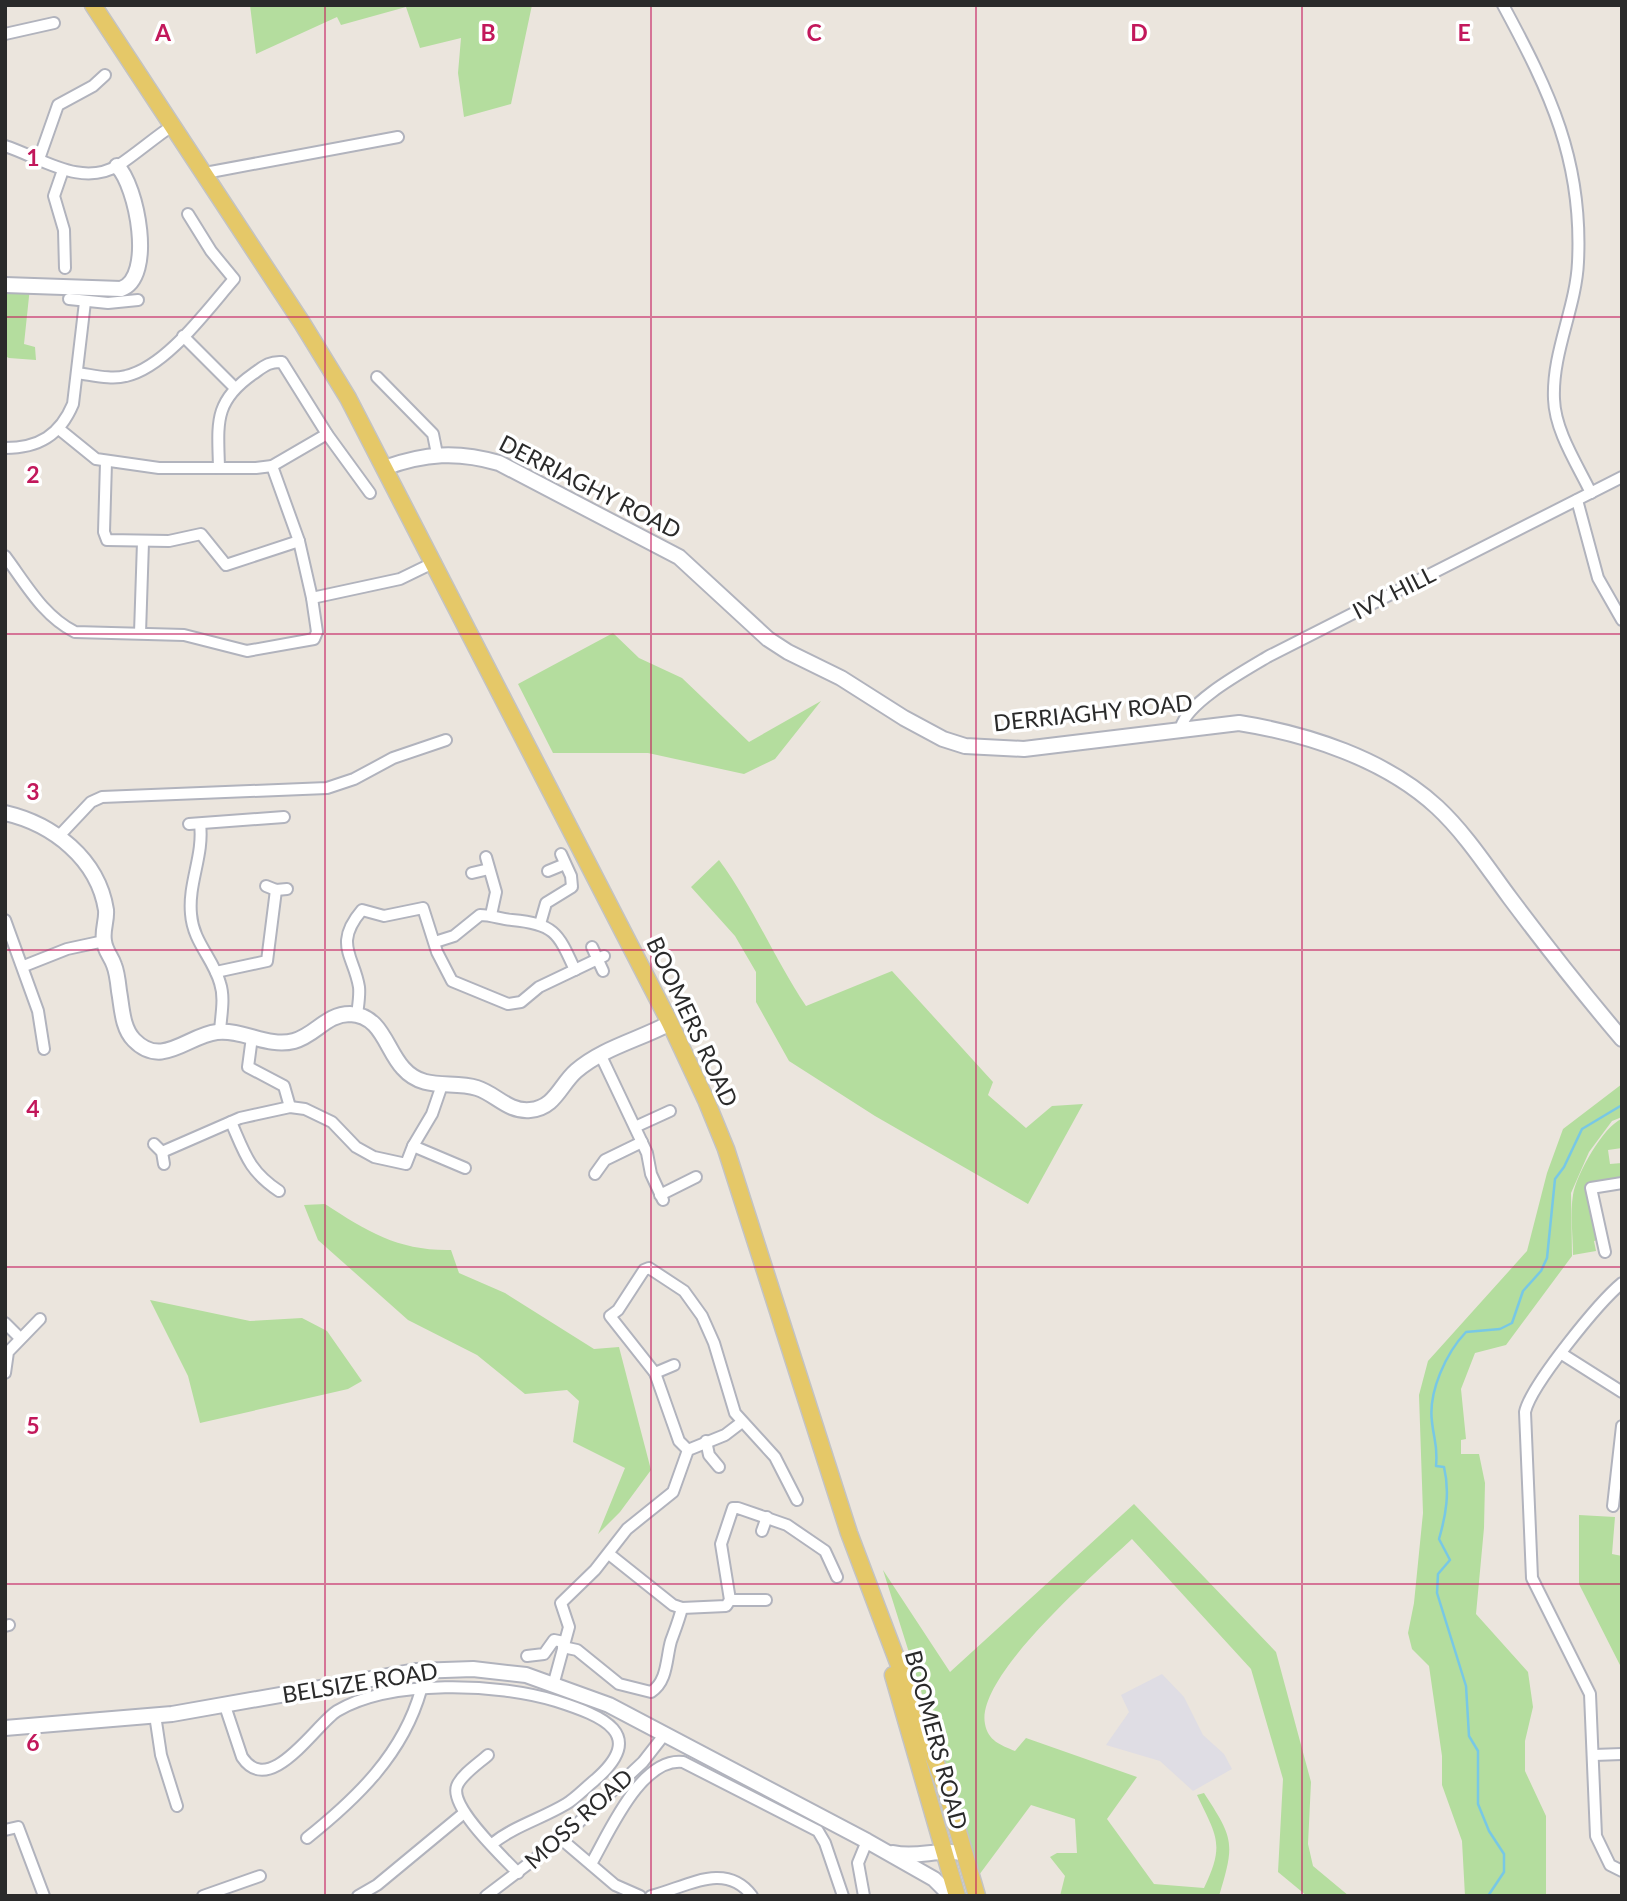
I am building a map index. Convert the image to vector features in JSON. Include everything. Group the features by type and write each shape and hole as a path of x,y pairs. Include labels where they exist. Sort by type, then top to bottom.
{"main road":[{"path":"93,5 302,323 384,468"},
{"name":"BOOMERS ROAD","path":"384,468 435,562 670,1023 726,1149 820,1448 882,1628 928,1743 952,1855"},
{"name":"BOOMERS ROAD","path":"882,1628 904,1717 952,1855"},
{"path":"952,1855 957,1896"},
{"path":"952,1855 977,1896"}],"street":[{"path":"1503,5 1554,104 1569,157 1578,227 1578,266 1556,367 1554,399 1570,452 1591,493"},
{"path":"5,34 54,23"},
{"path":"39,159 58,105 93,86 105,75"},
{"path":"5,146 63,170 93,174 117,166 172,126"},
{"path":"205,173 398,137"},
{"path":"5,285 121,289 130,284 136,272 141,242 131,194 117,166"},
{"path":"63,170 54,196 64,230 65,268"},
{"path":"77,373 124,377 142,371 183,336 234,279 190,217 179,226"},
{"path":"69,299 108,303 138,300"},
{"path":"5,449 41,442 59,429 73,404 85,302"},
{"path":"183,336 234,387"},
{"path":"219,468 220,413 224,401 234,387 272,361 282,362 366,493"},
{"path":"373,392 380,380 433,433 437,454"},
{"path":"59,429 84,452 106,462 159,468 272,466 327,434"},
{"name":"DERRIAGHY ROAD","path":"384,468 437,454 474,456 499,463 679,557 768,639 841,678 904,718 943,739 965,746 1024,748 1181,727 1239,723 1269,727 1365,761 1416,789 1455,824 1549,950 1622,1039"},
{"path":"106,462 104,532 107,540 169,541 201,534 226,565 299,541"},
{"path":"5,556 43,608 60,625 75,632 184,635 258,651 314,639 317,632 312,598 299,541 272,466"},
{"name":"IVY HILL","path":"1181,727 1189,712 1224,684 1269,656 1622,477"},
{"path":"1577,500 1598,578 1622,620"},
{"path":"140,633 143,542"},
{"path":"312,598 400,579 435,562"},
{"path":"59,836 91,802 102,797 327,788 355,779 393,758 441,742 441,756"},
{"path":"5,813 31,821 59,836 84,862 106,911 104,941 114,963 126,1027 142,1046 155,1051 170,1051 204,1035 220,1031 277,1043 294,1041 334,1017 357,1015 379,1030 399,1064 412,1077 428,1084 477,1088 511,1108 534,1109 550,1102 574,1073 601,1056 670,1023"},
{"path":"220,1031 223,996 216,972 193,931 190,913 201,849 195,824 284,817"},
{"path":"486,857 496,898 491,915"},
{"path":"540,924 547,902 572,887 563,859 548,872"},
{"path":"472,873 489,869"},
{"path":"216,972 267,961 276,888"},
{"path":"357,1015 359,990 346,951 359,912 365,910 384,916 423,908 444,971 452,981 508,1004 521,1002 540,987 601,957"},
{"path":"435,942 454,936 480,915 540,924 560,937 575,970"},
{"path":"5,919 38,1011 44,1049"},
{"path":"24,966 67,949 104,941"},
{"path":"592,947 601,957 603,971"},
{"path":"251,1037 248,1067 252,1071 276,1079 284,1086 290,1107"},
{"path":"601,1056 642,1142 662,1197 683,1178 696,1177"},
{"path":"160,1153 231,1122 290,1107 305,1109 332,1122 356,1147 374,1157 406,1164 432,1114 442,1085"},
{"path":"635,1127 670,1111"},
{"path":"231,1122 248,1164 260,1178 279,1191"},
{"path":"594,1174 605,1160 642,1142"},
{"path":"413,1146 465,1168"},
{"path":"1605,1252 1591,1188 1622,1183"},
{"path":"688,1450 679,1441 655,1373 610,1316 618,1310 644,1270 656,1270 684,1291 702,1316 714,1343 735,1413 775,1457 797,1500"},
{"path":"1622,1283 1562,1354 1528,1402 1525,1412 1532,1578 1590,1694 1596,1836 1611,1865 1622,1871"},
{"path":"5,1373 8,1352 40,1319"},
{"path":"5,1323 20,1338"},
{"path":"1562,1354 1622,1392"},
{"path":"655,1373 674,1365"},
{"path":"554,1682 568,1619 561,1604 608,1554 627,1529 673,1492 688,1450 725,1435 742,1422"},
{"path":"1613,1506 1622,1426"},
{"path":"706,1441 709,1455 719,1467"},
{"path":"608,1554 682,1608 726,1606 730,1600 721,1544 733,1508 788,1525 825,1551 837,1577"},
{"path":"762,1531 767,1517"},
{"path":"730,1600 766,1600"},
{"path":"527,1656 544,1654 554,1640 577,1650 619,1684 651,1692 659,1687 671,1655 670,1644 682,1608"},
{"name":"BELSIZE ROAD","path":"5,1728 155,1716 225,1706 381,1676 445,1668 502,1671 554,1682 609,1705 934,1879 951,1896"},
{"path":"225,1706 242,1757 247,1764 263,1769 278,1764 314,1735 335,1712 385,1694 421,1690 510,1692 552,1700 606,1723 615,1730 620,1740 619,1750 611,1766 570,1802 512,1829 492,1844"},
{"path":"307,1838 346,1807 380,1772 415,1710 421,1690"},
{"path":"155,1716 161,1755 177,1806"},
{"name":"MOSS ROAD","path":"486,1896 561,1839 642,1762 664,1735"},
{"path":"1594,1755 1622,1754"},
{"path":"488,1755 457,1783 455,1794 464,1813 518,1873"},
{"path":"591,1864 630,1798 662,1763 683,1762 818,1831 825,1843 843,1896"},
{"path":"358,1896 377,1885 464,1813"},
{"path":"5,1830 18,1827 44,1896"},
{"path":"561,1839 615,1885 640,1896"},
{"path":"864,1896 858,1863 867,1842"},
{"name":"BELSIZE ROAD","path":"885,1852 952,1855"},
{"path":"918,1871 931,1871 952,1855"},
{"path":"203,1896 260,1876"},
{"path":"651,1896 712,1877 733,1880 752,1896"}],"shaded area":[{"path":"1162,1674 1184,1697 1203,1735 1224,1754 1232,1769 1193,1791 1160,1761 1106,1745 1129,1712 1121,1695"}],"green space":[{"path":"250,5 532,5 511,104 464,117 458,73 461,38 420,48 406,7 341,25 337,17 256,54"},
{"path":"30,287 24,344 35,347 36,360 9,358 5,356 5,290"},
{"path":"613,633 639,658 682,678 749,742 821,701 775,759 744,774 648,753 553,753 518,684"},
{"path":"719,860 806,1006 892,971 993,1082 988,1095 1026,1128 1052,1106 1083,1104 1028,1204 875,1116 789,1061 756,1002 756,972 735,936 691,887"},
{"path":"1622,1084 1622,1117 1612,1121 1589,1152 1571,1193 1572,1256 1506,1345 1475,1353 1461,1389 1466,1439 1461,1440 1461,1454 1479,1454 1485,1483 1476,1614 1528,1672 1533,1707 1525,1741 1525,1771 1546,1816 1546,1896 1465,1896 1462,1841 1442,1785 1442,1756 1429,1666 1412,1649 1408,1633 1414,1603 1423,1513 1419,1395 1428,1361 1527,1251 1547,1173 1563,1129"},
{"path":"1622,1119 1622,1148 1608,1150 1610,1164 1622,1163 1622,1177 1589,1187 1598,1240 1594,1241 1596,1251 1573,1255 1572,1209 1575,1186 1599,1140"},
{"path":"325,1204 385,1238 415,1247 451,1250 459,1273 505,1293 594,1349 619,1347 651,1470 620,1512 598,1534 625,1468 573,1442 579,1401 567,1390 525,1394 477,1355 408,1320 318,1240 304,1205"},
{"path":"150,1300 250,1321 302,1318 327,1331 362,1381 348,1389 200,1423 188,1376"},
{"path":"1134,1504 1276,1652 1311,1782 1308,1844 1313,1866 1349,1896 1307,1896 1278,1872 1283,1779 1251,1669 1132,1539 1067,1599 1018,1653 999,1679 987,1704 985,1724 992,1738 1015,1751 1026,1738 1137,1777 1107,1819 1154,1884 1204,1888 1215,1861 1216,1841 1197,1795 1204,1793 1221,1821 1229,1842 1228,1864 1219,1896 1060,1896 1065,1876 1050,1857 1057,1853 1077,1853 1075,1819 1031,1805 979,1875 883,1570 950,1672"},
{"path":"1579,1515 1615,1517 1612,1554 1622,1556 1622,1669 1579,1584"}],"waterway":[{"path":"1488,1896 1504,1872 1504,1854 1489,1831 1478,1804 1478,1751 1469,1736 1466,1686 1437,1593 1438,1574 1450,1560 1439,1539 1447,1485 1444,1467 1436,1466 1431,1410 1433,1398 1445,1362 1466,1332 1500,1329 1512,1323 1523,1291 1541,1271 1547,1258 1555,1179 1564,1167 1582,1129 1622,1105"}]}
